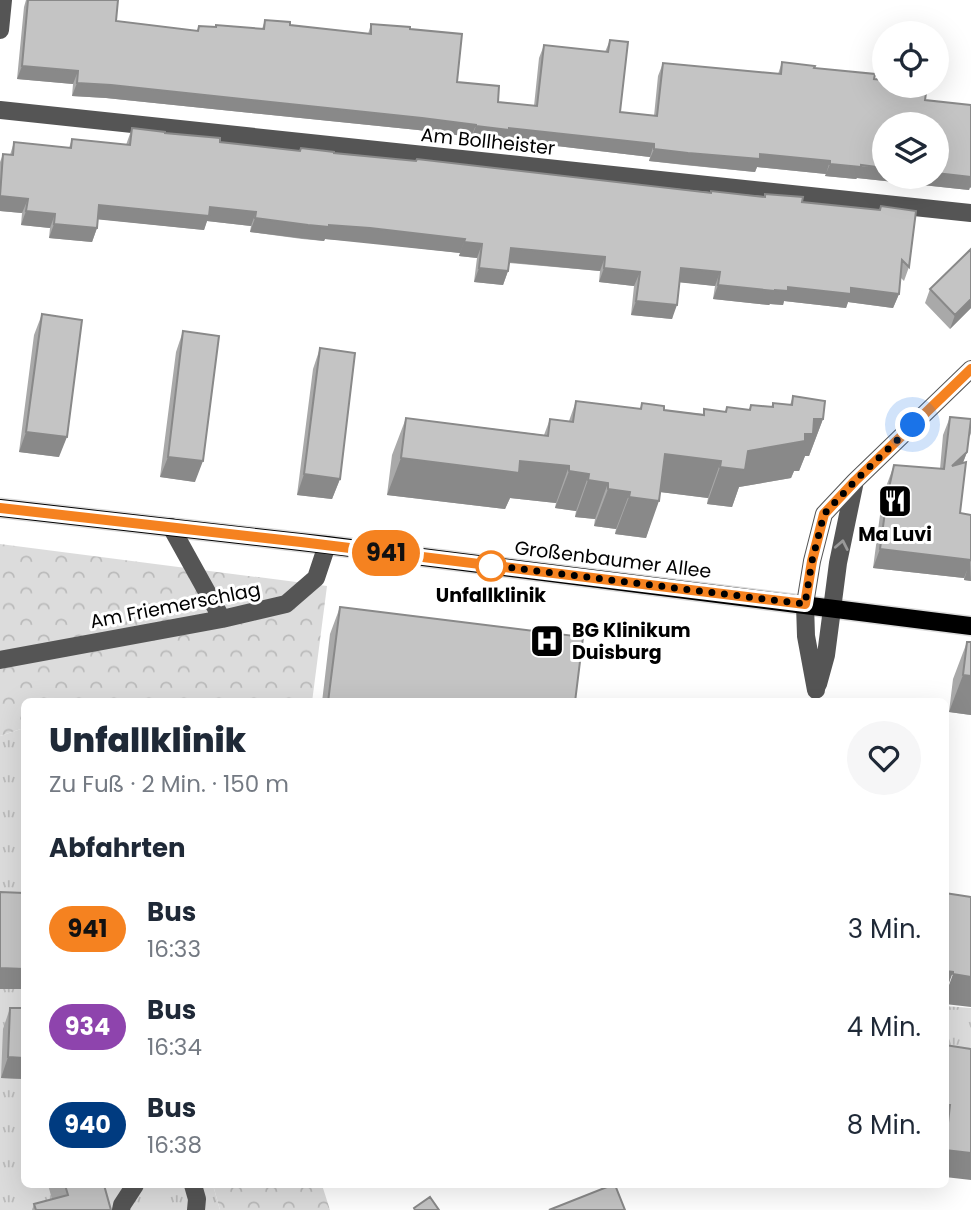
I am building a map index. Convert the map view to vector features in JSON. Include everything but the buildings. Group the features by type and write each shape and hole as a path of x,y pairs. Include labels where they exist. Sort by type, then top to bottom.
{"main road":[{"name":"Großenbaumer Allee","path":"0,508 327,545 971,626"}],"street":[{"path":"0,30 3,0"},
{"name":"Am Bollheister","path":"0,110 971,213"},
{"path":"855,481 838,563 827,654 816,690 806,636 805,604 824,514 855,481 971,369"},
{"path":"171,527 222,619"},
{"name":"Am Friemerschlag","path":"0,660 222,619 286,604 316,578 327,545"},
{"path":"121,1210 133,1188"},
{"path":"194,1188 196,1210"}],"green space":[{"path":"0,544 327,586 313,698 21,698 21,729 0,736"},
{"path":"21,729 21,1188 214,1188 220,1210 0,1210 0,736"},
{"path":"949,1006 971,1008 971,1076 949,1073"},
{"path":"214,1188 323,1188 330,1210 220,1210"}],"bus line":[{"name":"941","path":"0,508 805,604 824,514 971,369"}],"place":[{"name":"Ma Luvi","path":"895,501"},
{"name":"Unfallklinik","path":"491,566"},
{"name":"BG Klinikum Duisburg","path":"547,641"}],"route":[{"path":"491,566 489,565 805,604 824,514 913,425"}]}
